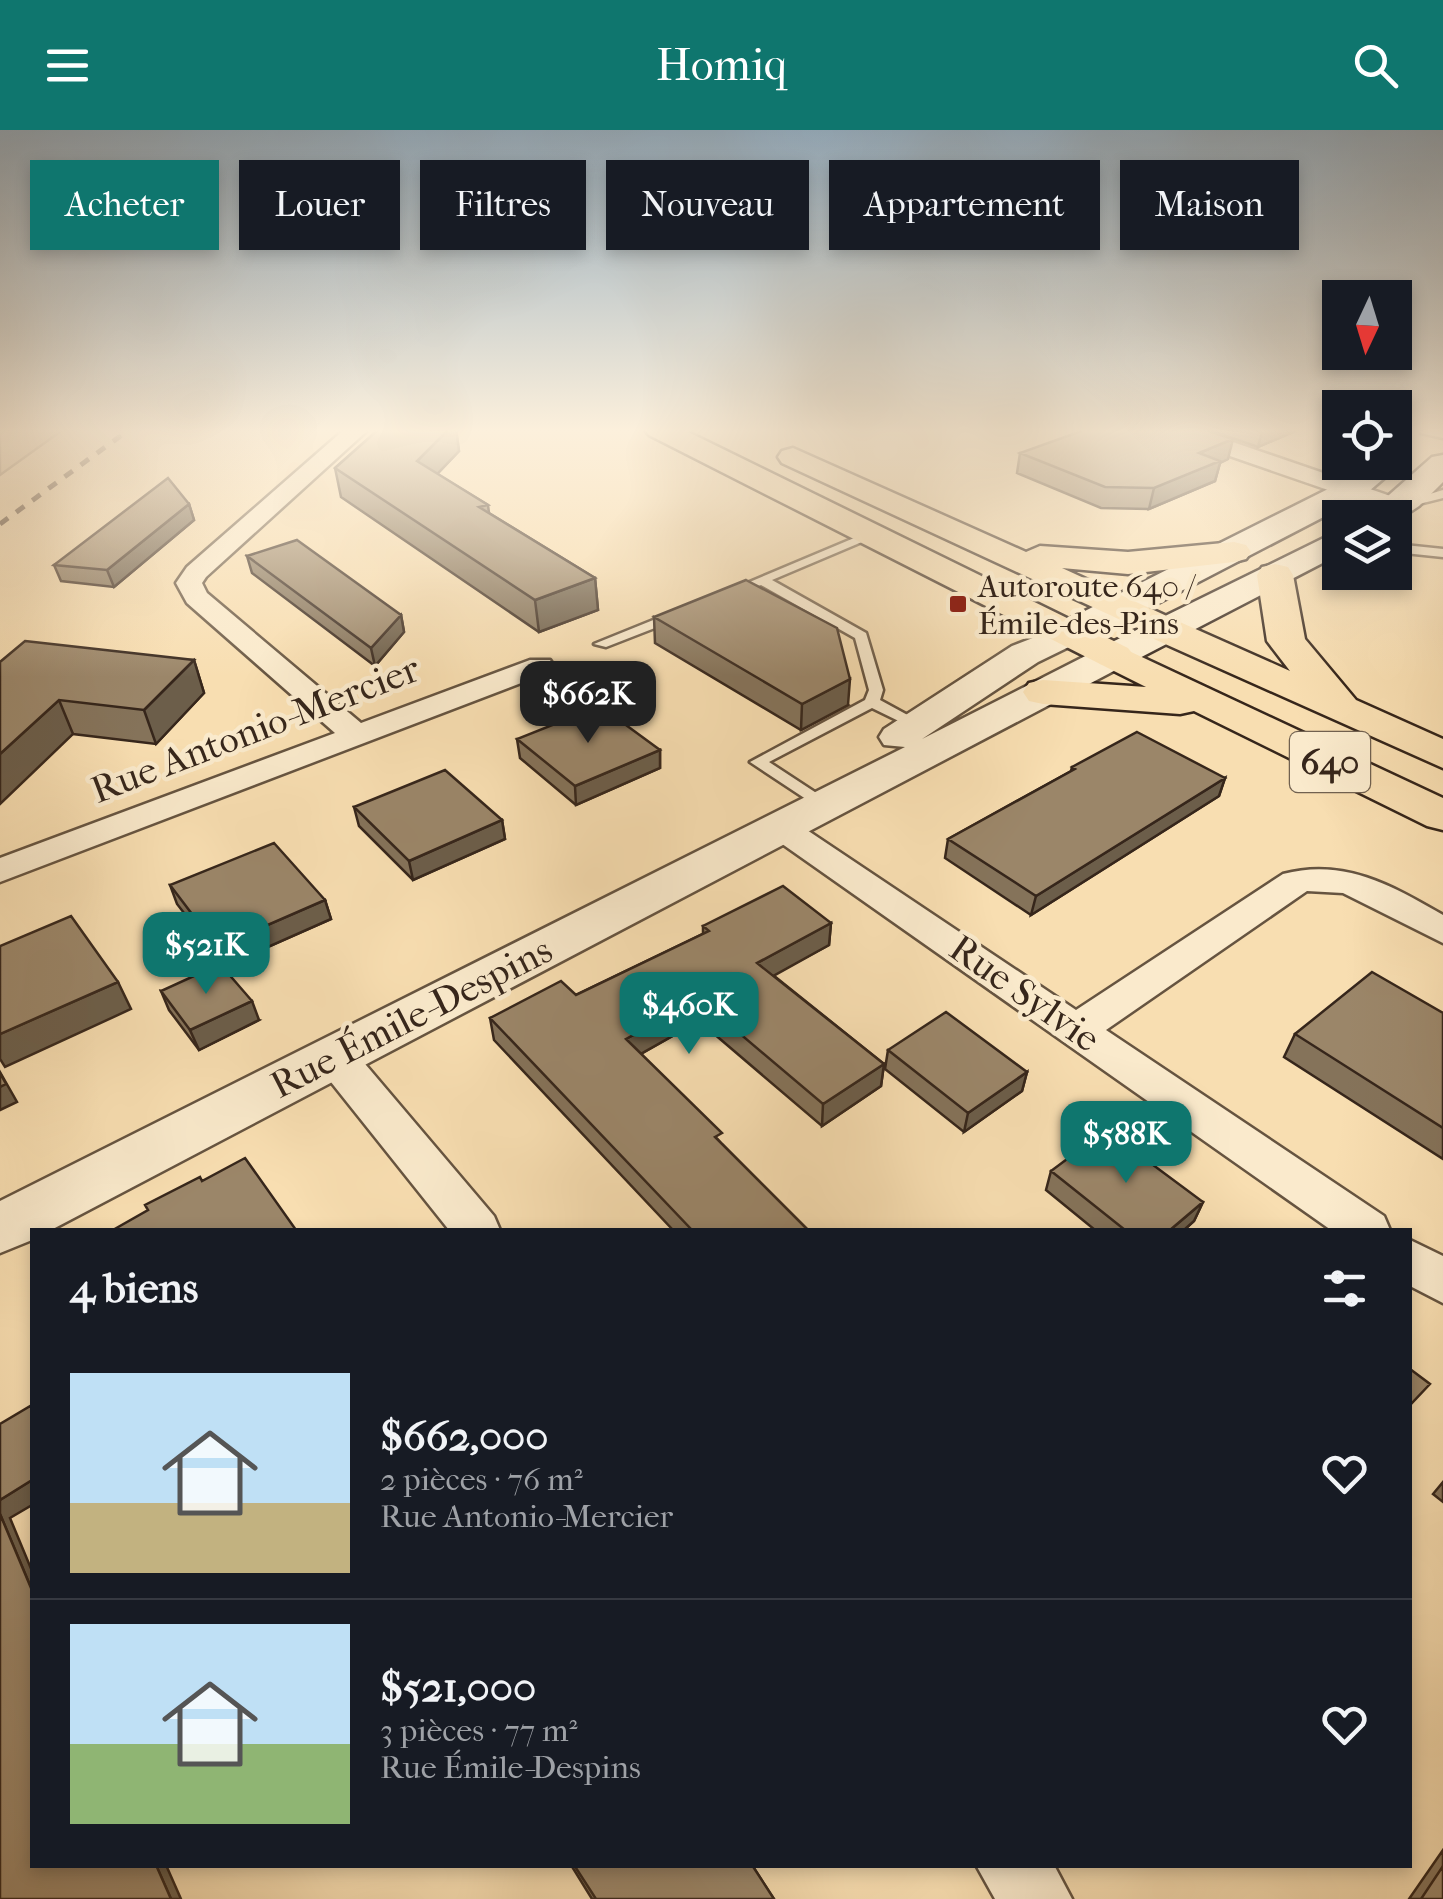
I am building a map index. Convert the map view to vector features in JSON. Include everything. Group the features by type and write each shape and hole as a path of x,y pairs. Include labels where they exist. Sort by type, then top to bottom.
{"main road":[{"path":"822,512 1068,634"},
{"path":"912,512 1120,609"},
{"name":"Rue Émile-Despins","path":"1068,634 1310,512"},
{"path":"998,551 1114,563 1234,552"},
{"name":"Rue Émile-Despins","path":"1114,656 1322,551"},
{"path":"1275,575 1286,641 1344,710"},
{"name":"640","path":"1120,609 1443,755"},
{"name":"640","path":"1068,634 1443,816"},
{"path":"1043,692 1218,707"}],"street":[{"path":"264,512 188,583 196,597 358,736"},
{"name":"Rue Émile-Despins","path":"801,815 856,766 916,724 1025,654 1068,634"},
{"name":"Rue Émile-Despins","path":"0,1229 1114,656"},
{"name":"Rue Antonio-Mercier","path":"0,871 540,666"},
{"name":"Rue Sylvie","path":"801,815 1078,1029 1365,1228"},
{"path":"1078,1029 1296,882 1333,876 1358,885 1443,931"},
{"path":"334,1056 476,1228"},
{"path":"1412,1261 1443,1282"},
{"path":"1012,1868 1038,1899"}],"lane":[{"path":"710,602 870,536"},
{"path":"1412,550 1443,554"},
{"path":"762,580 861,636 876,690 872,702 758,762 801,815"},
{"path":"601,644 693,608"},
{"path":"872,702 916,724"}],"building":[{"path":"124,512 180,512 107,570 54,565"},
{"path":"401,512 486,512 595,578 535,600"},
{"path":"297,540 401,615 371,648 247,556"},
{"path":"746,580 837,628 850,679 802,704 654,617"},
{"path":"25,641 194,660 144,710 59,700 0,754 0,662"},
{"path":"600,706 660,750 575,786 517,739"},
{"path":"1137,732 1225,778 1036,896 948,839 1075,769 1072,767"},
{"path":"445,770 502,820 409,861 354,807"},
{"path":"274,843 325,900 217,947 170,885"},
{"path":"783,886 831,923 757,963 884,1064 823,1104 699,999 626,1039 722,1133 715,1137 806,1228 690,1228 490,1018 561,981 576,995 709,931 703,926"},
{"path":"71,916 118,982 0,1034 0,946"},
{"path":"220,964 252,1001 190,1030 161,991"},
{"path":"1372,972 1443,1013 1443,1128 1295,1034"},
{"path":"946,1012 1027,1072 968,1113 888,1050"},
{"path":"1106,1130 1203,1202 1172,1228 1122,1228 1051,1171"},
{"path":"245,1158 295,1228 116,1228 148,1210 145,1205 200,1177 202,1181"},
{"path":"1412,1370 1430,1384 1412,1403"},
{"path":"30,1406 30,1481 0,1500 0,1424"},
{"path":"0,1514 30,1586 30,1868 157,1868 171,1899 0,1899"},
{"path":"1443,1866 1443,1899 1421,1899"},
{"path":"576,1868 754,1868 774,1899 596,1899"}],"railway":[{"path":"0,524 17,512"}],"place":[{"name":"Autoroute 640 / Émile-des-Pins","path":"958,604"}]}
